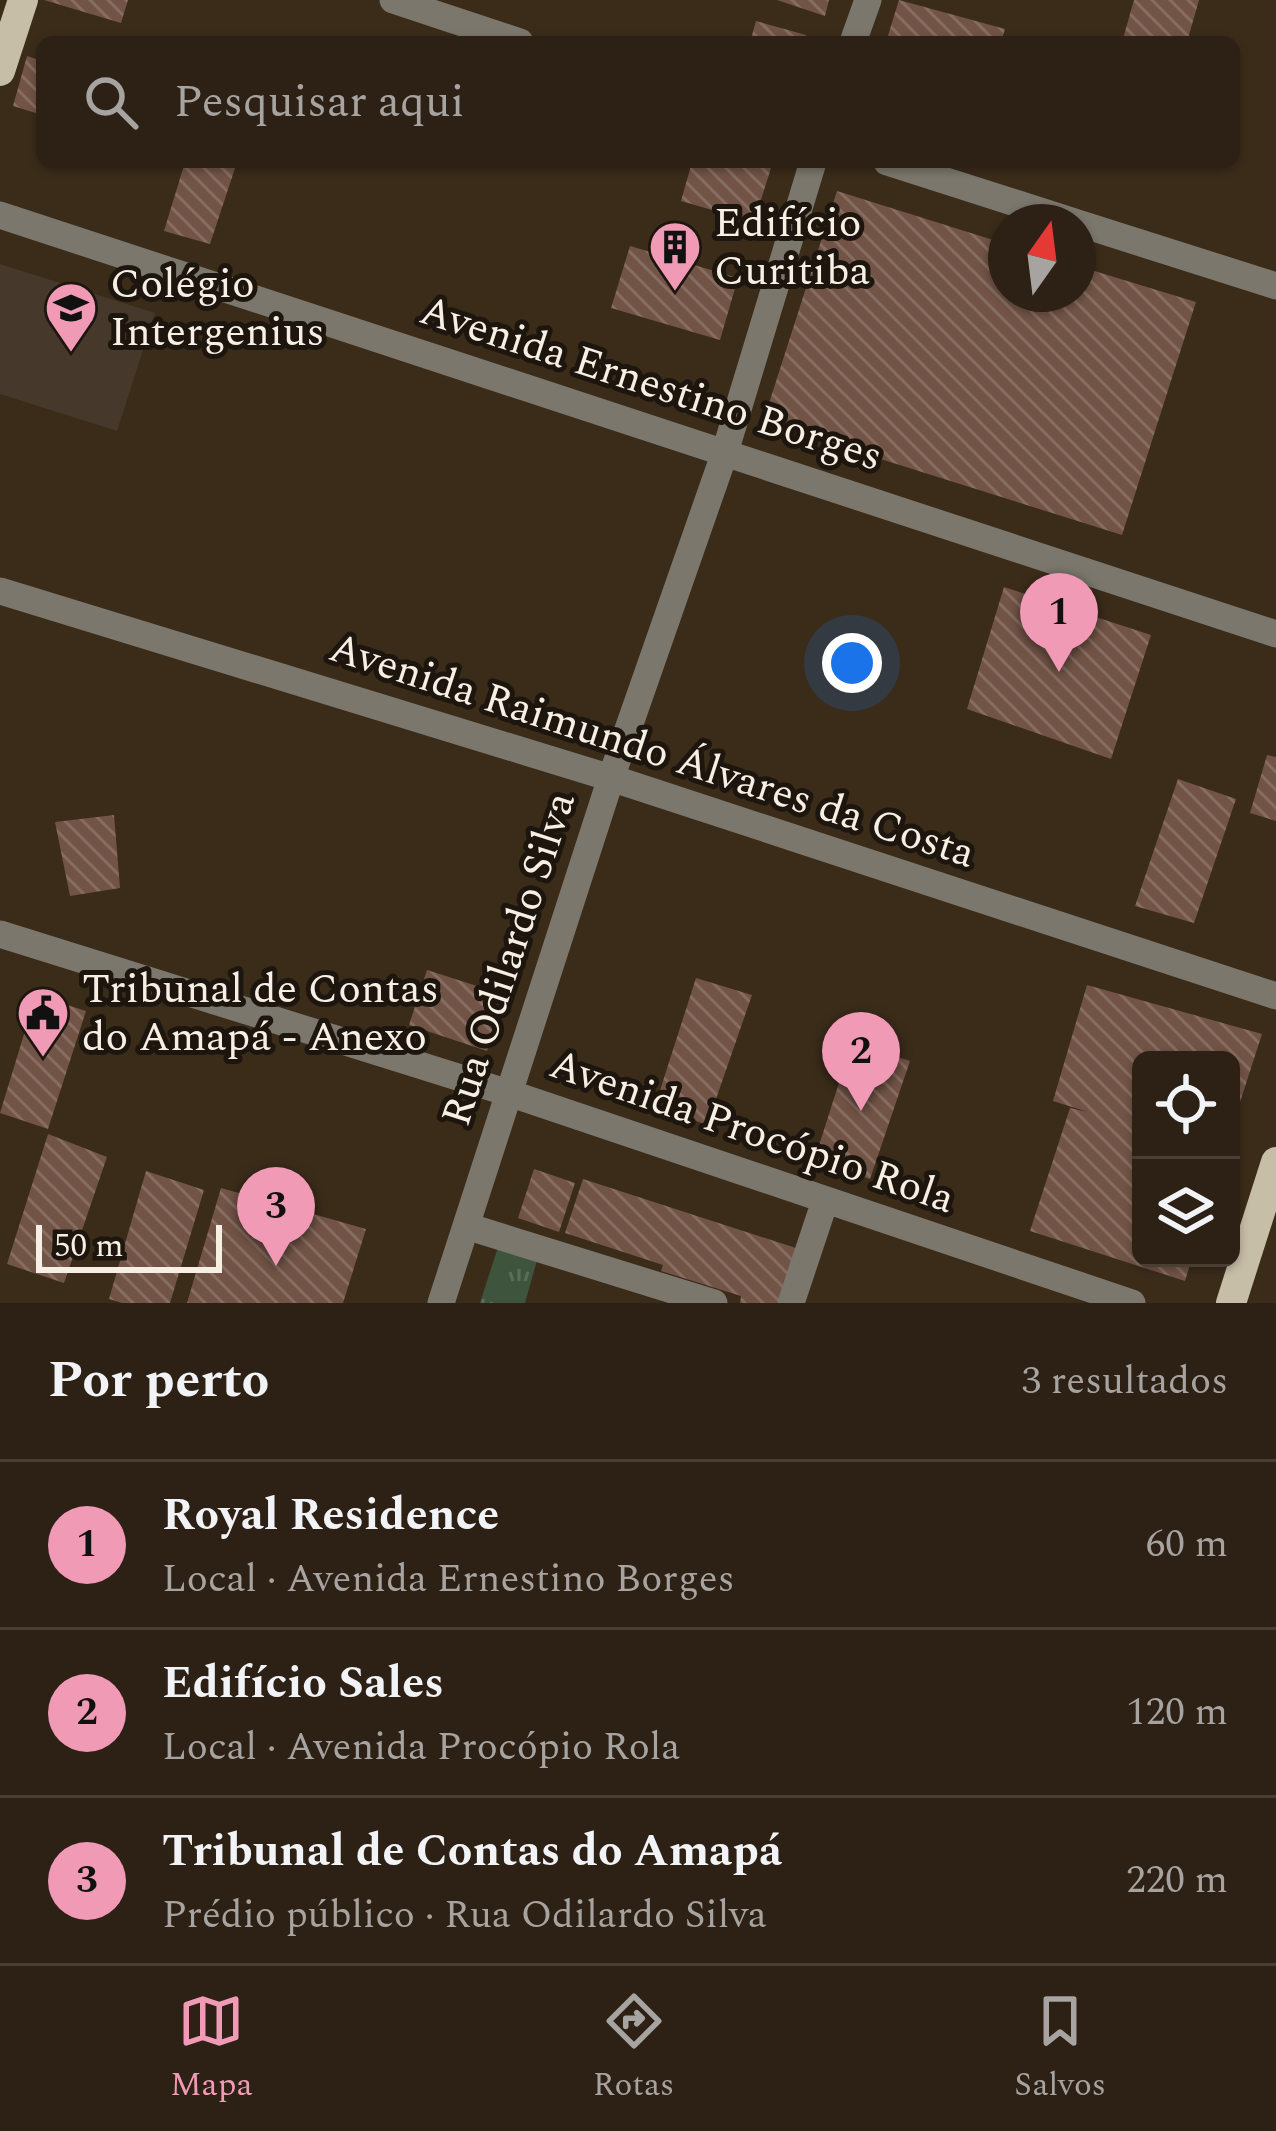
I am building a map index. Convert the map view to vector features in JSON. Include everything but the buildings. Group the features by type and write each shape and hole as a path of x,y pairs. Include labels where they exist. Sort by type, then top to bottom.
{"main road":[{"path":"0,71 23,0"},
{"path":"1232,1303 1276,1162"}],"street":[{"path":"393,0 502,36"},
{"path":"856,36 868,0"},
{"name":"Rua Odilardo Silva","path":"441,1303 611,778 725,452 811,168"},
{"path":"905,168 1019,204"},
{"name":"Avenida Ernestino Borges","path":"0,215 1276,634"},
{"path":"1096,228 1276,286"},
{"name":"Avenida Raimundo Álvares da Costa","path":"0,591 611,778 1276,996"},
{"name":"Avenida Procópio Rola","path":"0,934 509,1094 1132,1303"},
{"path":"790,1303 824,1201"},
{"path":"466,1226 715,1303"}],"shaded area":[{"name":"Colégio Intergenius","path":"0,264 155,313 117,431 0,394"}],"green space":[{"path":"500,1241 539,1253 525,1303 480,1303"}],"place":[{"name":"Edifício Curitiba","path":"675,293"},
{"name":"Colégio Intergenius","path":"71,354"},
{"name":"Royal Residence","path":"1059,672"},
{"name":"Tribunal de Contas do Amapá - Anexo","path":"43,1059"},
{"name":"Edifício Sales","path":"861,1111"},
{"name":"Tribunal de Contas do Amapá","path":"276,1266"}]}
